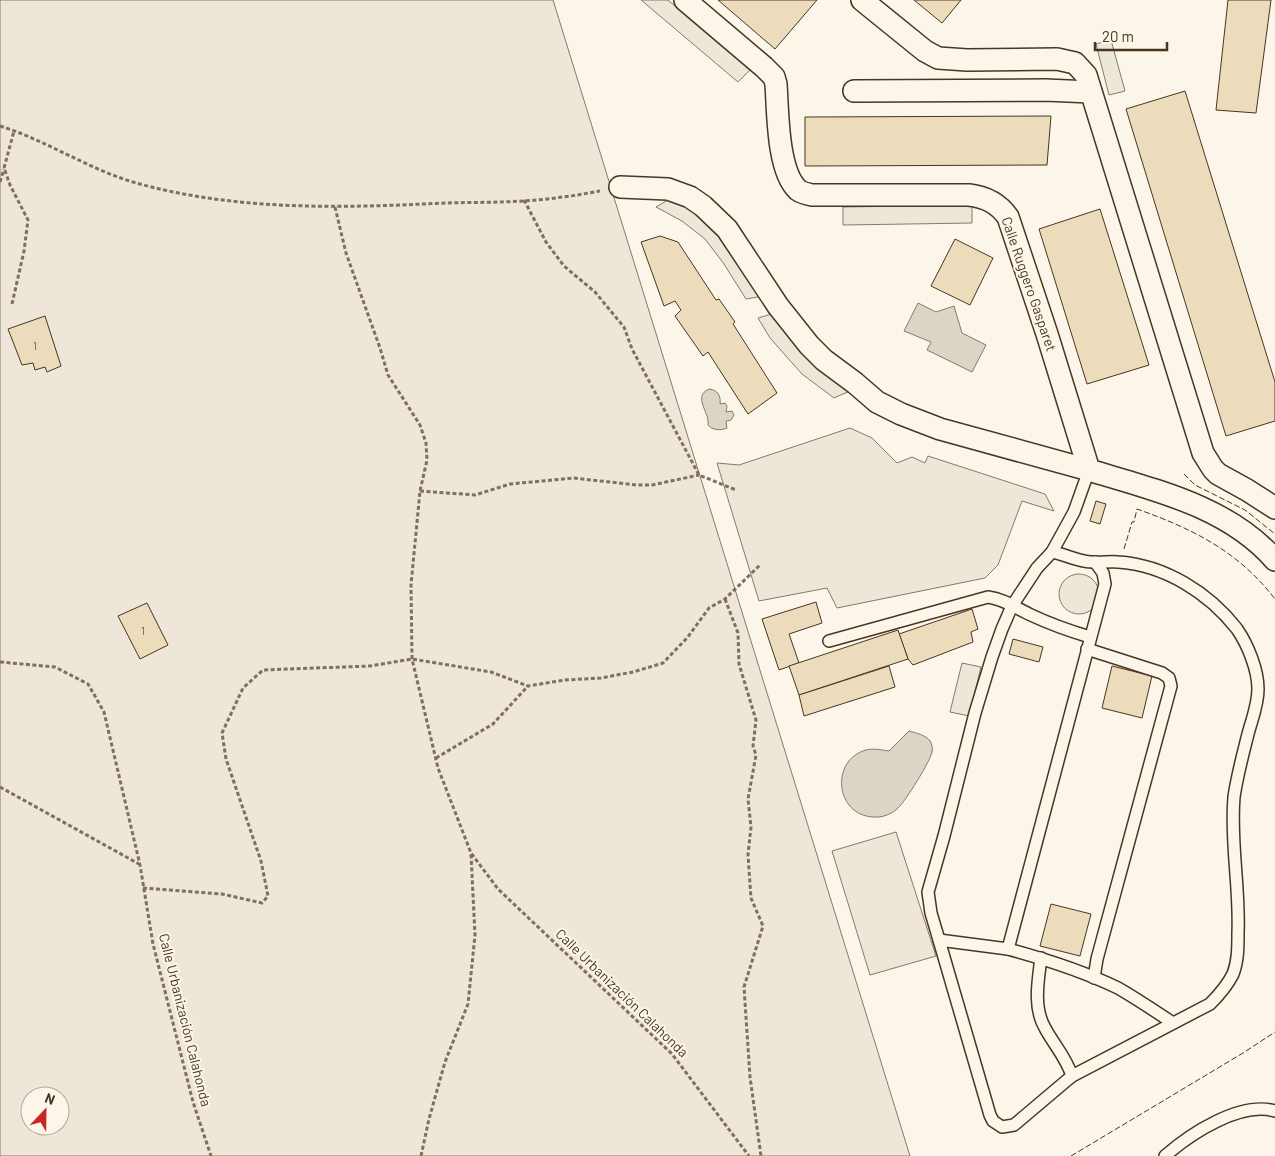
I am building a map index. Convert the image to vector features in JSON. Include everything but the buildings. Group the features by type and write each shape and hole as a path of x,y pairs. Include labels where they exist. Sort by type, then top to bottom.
{"street":[{"name":"Calle Ruggero Gasparet","path":"685,0 774,77 782,157 793,184 802,193 812,195 969,195 987,199 1002,209 1008,217 1047,334 1088,470"},
{"path":"862,0 925,51 938,58 967,60 1066,60 1075,62 1081,67 1092,92 1203,453 1218,474 1275,508"},
{"path":"854,90 1045,90 1092,92"},
{"path":"620,186 668,189 690,197 703,206 727,229 778,306 809,345 824,360 877,402 940,429 1088,470 1150,489 1211,512 1251,537 1275,560"}],"lane":[{"path":"1052,552 1085,561 1119,562 1149,568 1180,580 1206,597 1221,610 1238,631 1249,652 1255,670 1258,689 1256,706 1234,794 1233,818 1239,921 1236,961 1233,973 1220,994 1203,1008 1072,1076 1014,1125 1002,1127 993,1121 976,1071 931,913 928,892 975,713 999,638 1012,606 1038,568 1052,552 1074,512 1088,470"},
{"path":"1008,949 1105,584 1103,573 1096,562"},
{"path":"829,641 988,597 998,598 1068,630 1088,643 1162,673 1169,678 1171,686 1097,959 1094,978"},
{"path":"939,940 1008,949 1041,958 1117,988 1173,1024"},
{"path":"1041,958 1038,980 1040,1018 1068,1064 1072,1076"},
{"path":"1164,1156 1201,1128 1217,1121 1249,1110 1275,1111"}],"path":[{"path":"0,126 58,149 107,173 137,184 168,192 260,205 295,207 401,206 524,200 563,197 620,186"},
{"path":"0,182 14,131"},
{"path":"4,168 10,185 28,220 24,251 12,304"},
{"path":"524,200 550,248 564,266 595,292 624,327 637,357 699,475"},
{"name":"Calle Urbanización Calahonda","path":"335,207 346,252 388,375 420,425 426,443 427,460 420,491 411,585 412,659 438,768 471,853 498,889 672,1054 749,1156"},
{"path":"420,491 475,495 510,484 574,478 652,485 699,475 736,490"},
{"path":"144,888 222,894 262,903 268,896 260,861 226,759 222,733 244,688 263,670 370,666 412,659 491,672 528,686 625,674 662,663 687,638 709,608 725,598 762,564"},
{"path":"725,598 738,633 739,664 756,720 753,746 756,755 748,799 751,827 748,855 751,898 763,926 744,987 750,1077 761,1156"},
{"name":"Calle Urbanización Calahonda","path":"0,662 56,667 88,684 104,712 140,865 152,944 193,1102 211,1156"},
{"path":"436,758 493,724 528,686"},
{"path":"0,787 140,865"},
{"name":"Calle Urbanización Calahonda","path":"421,1156 428,1119 444,1062 468,1004 475,935 471,853"}],"shaded area":[{"path":"0,0 553,0 910,1156 0,1156"},
{"path":"641,0 668,0 750,70 738,82"},
{"path":"1111,40 1125,91 1109,95 1096,44"},
{"path":"673,197 711,223 763,296 746,299 724,264 705,239 682,221 656,207"},
{"path":"972,205 972,223 843,225 843,207"},
{"path":"918,303 936,312 954,306 962,333 986,345 972,372 927,350 931,342 904,331"},
{"path":"775,313 852,390 834,398 802,374 770,338 758,318"},
{"path":"709,389 718,394 720,404 725,403 727,406 726,412 732,411 734,415 731,420 726,421 727,428 722,430 716,430 708,425 702,396"},
{"path":"850,428 872,438 897,463 912,457 925,463 928,456 1045,494 1054,511 1022,501 998,565 985,578 837,608 827,588 759,601 717,463 739,465"},
{"path":"1079,574 1093,580 1099,594 1093,608 1079,614 1065,608 1059,594 1065,580"},
{"path":"962,663 981,667 969,716 950,712"},
{"path":"909,731 923,736 931,743 931,756 923,772 906,798 893,812 876,817 860,814 851,807 845,798 842,775 847,764 854,756 866,750 889,751"},
{"path":"896,832 936,956 870,975 832,851"}],"fence":[{"path":"1184,474 1195,485 1245,510 1275,534"},
{"path":"1124,549 1137,509 1196,534 1230,555 1261,582 1275,599"},
{"path":"1071,1156 1275,1032"}]}
